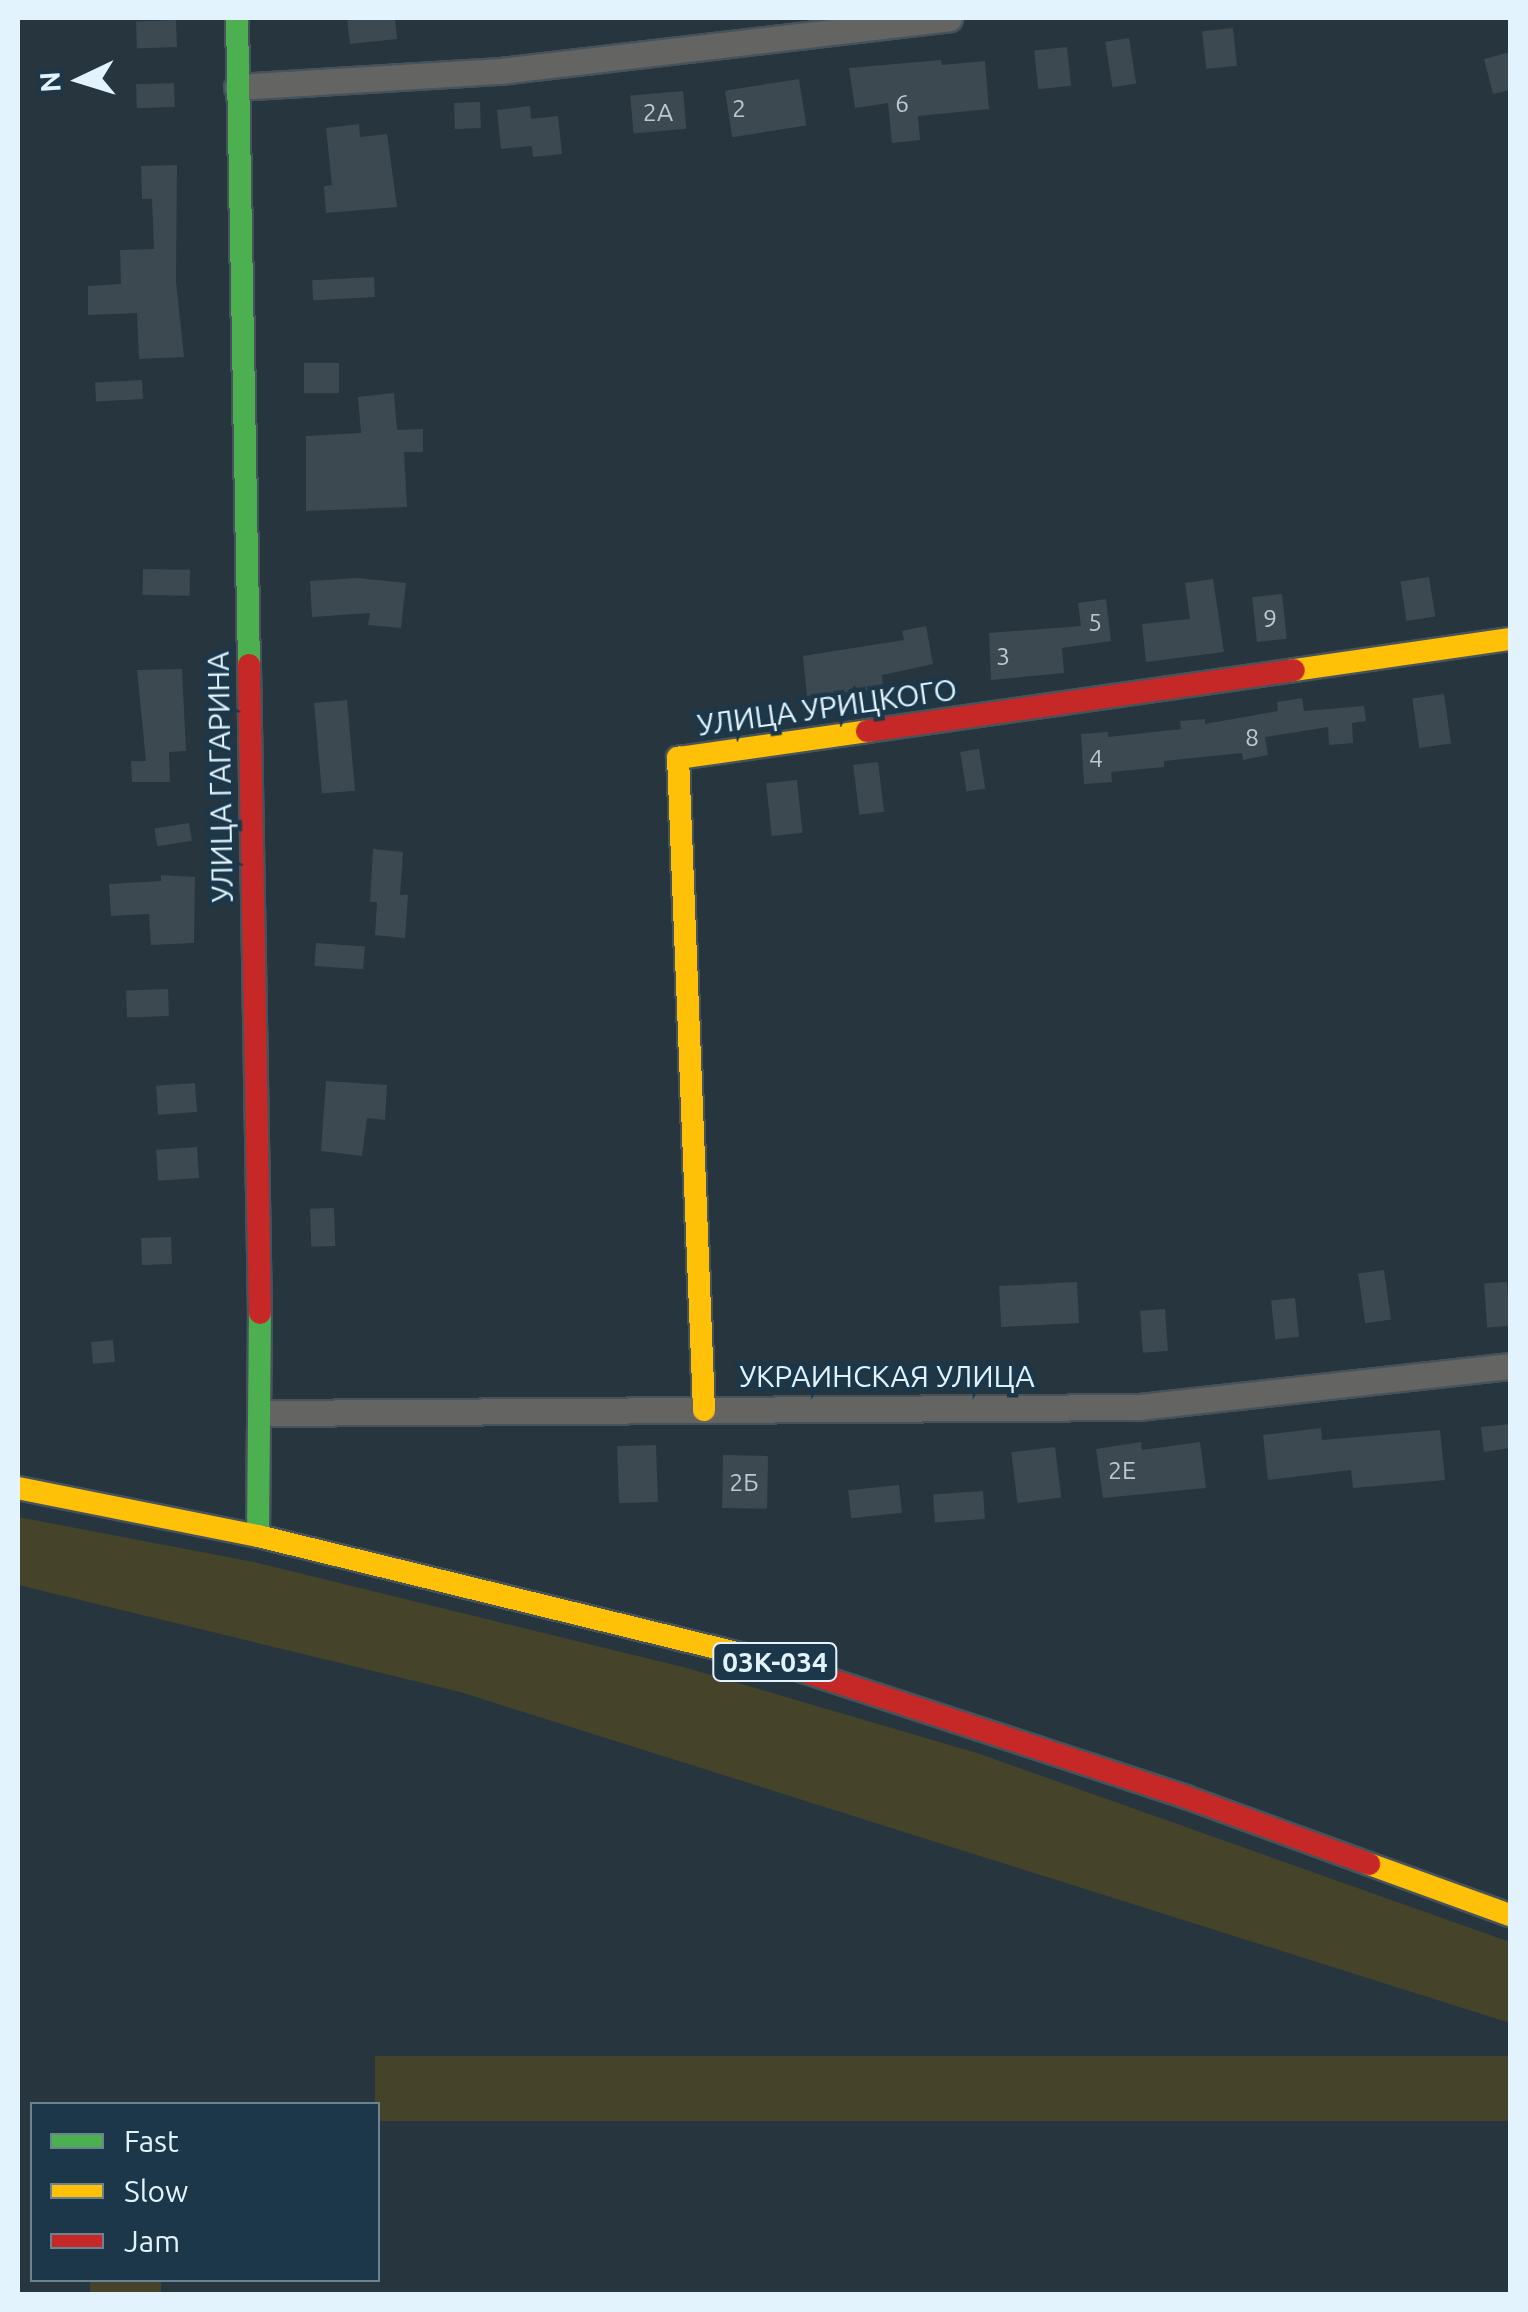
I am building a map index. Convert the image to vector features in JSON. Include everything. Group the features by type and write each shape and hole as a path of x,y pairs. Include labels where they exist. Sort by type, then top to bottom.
{"street":[{"name":"УЛИЦА ГАГАРИНА","path":"237,18 262,1413 258,1536"},
{"path":"238,87 500,71 949,18"},
{"name":"УЛИЦА УРИЦКОГО","path":"704,1410 678,758 1510,639"},
{"name":"УКРАИНСКАЯ УЛИЦА","path":"262,1413 1139,1407 1510,1366"},
{"name":"03К-034","path":"18,1488 258,1536 824,1676 1186,1797 1510,1916"}],"shaded area":[{"path":"18,1517 254,1562 687,1668 977,1753 1510,1942 1510,2023 460,1692 18,1585"},
{"path":"375,2056 1510,2056 1510,2121 380,2121 380,2102 375,2102"},
{"path":"90,2282 161,2282 161,2294 90,2294"}],"building":[{"path":"347,18 395,18 397,39 350,44"},
{"path":"176,20 177,47 137,48 136,21"},
{"path":"1233,28 1237,66 1206,69 1202,31"},
{"path":"1129,38 1136,83 1112,87 1105,42"},
{"path":"1067,47 1071,86 1038,89 1034,50"},
{"path":"1510,52 1510,90 1493,94 1484,59"},
{"path":"941,60 942,65 985,61 989,109 918,116 920,140 892,143 888,103 855,108 849,68"},
{"path":"799,79 806,125 732,137 725,91"},
{"path":"174,83 175,107 137,108 136,84"},
{"path":"683,91 686,129 634,133 630,96"},
{"path":"480,102 481,128 455,129 454,103"},
{"path":"530,106 531,119 558,116 562,154 533,157 532,146 501,149 497,110"},
{"path":"359,124 360,137 387,134 397,207 326,213 324,186 332,185 326,128"},
{"path":"177,165 176,281 184,357 139,359 137,313 88,315 88,286 121,284 120,250 154,249 152,199 142,199 141,166"},
{"path":"374,277 375,297 313,300 312,280"},
{"path":"304,363 339,363 339,393 304,393"},
{"path":"142,380 143,399 96,401 95,382"},
{"path":"394,393 397,430 423,429 423,452 404,452 407,507 306,511 306,436 361,433 358,397"},
{"path":"143,569 190,570 190,596 143,595"},
{"path":"1429,577 1435,617 1407,621 1400,582"},
{"path":"357,578 406,583 401,628 368,625 370,613 312,617 310,581"},
{"path":"1213,579 1224,652 1146,662 1142,624 1190,619 1185,583"},
{"path":"1282,594 1287,639 1257,642 1252,597"},
{"path":"1106,599 1111,641 1062,648 1064,673 991,680 989,633 1081,626 1078,603"},
{"path":"926,626 933,664 882,675 883,689 807,696 803,656 904,640 902,631"},
{"path":"182,669 186,751 169,752 170,782 132,782 131,761 146,761 137,670"},
{"path":"1444,694 1451,744 1419,748 1412,698"},
{"path":"1302,698 1304,711 1364,706 1366,721 1352,723 1353,743 1329,745 1328,727 1265,737 1268,755 1243,760 1242,753 1164,761 1164,767 1111,772 1112,782 1084,784 1081,734 1108,732 1108,737 1181,729 1180,721 1205,719 1205,724 1278,711 1277,702"},
{"path":"347,700 355,791 322,794 314,703"},
{"path":"979,749 985,789 966,791 960,752"},
{"path":"878,762 884,812 859,815 853,765"},
{"path":"797,780 803,833 772,836 766,783"},
{"path":"189,823 192,841 157,846 154,828"},
{"path":"373,849 403,852 400,895 408,895 405,938 375,935 377,902 370,902"},
{"path":"161,875 195,877 194,943 151,945 149,914 111,916 109,884 161,881"},
{"path":"316,943 365,946 363,969 314,966"},
{"path":"168,989 169,1016 127,1017 126,990"},
{"path":"326,1081 387,1085 385,1120 367,1118 362,1156 321,1151"},
{"path":"195,1083 197,1112 158,1115 156,1086"},
{"path":"197,1147 199,1178 158,1181 156,1150"},
{"path":"334,1208 335,1246 311,1247 310,1209"},
{"path":"171,1237 172,1264 142,1265 141,1238"},
{"path":"1384,1270 1391,1320 1365,1323 1358,1274"},
{"path":"1077,1282 1079,1323 1001,1327 999,1286"},
{"path":"1507,1282 1510,1326 1487,1327 1484,1284"},
{"path":"1295,1298 1299,1337 1275,1339 1271,1301"},
{"path":"1165,1309 1168,1351 1143,1353 1140,1311"},
{"path":"113,1340 115,1362 93,1364 91,1342"},
{"path":"1510,1424 1510,1448 1484,1452 1481,1427"},
{"path":"1321,1428 1322,1440 1440,1430 1445,1480 1353,1488 1351,1470 1268,1480 1263,1435"},
{"path":"1141,1442 1142,1450 1200,1442 1206,1488 1103,1498 1096,1449"},
{"path":"656,1445 658,1502 619,1503 617,1446"},
{"path":"1055,1447 1061,1498 1018,1503 1011,1452"},
{"path":"723,1455 768,1456 767,1509 722,1508"},
{"path":"899,1485 902,1513 851,1518 848,1490"},
{"path":"983,1491 985,1519 935,1522 933,1494"}],"traffic: fast":[{"path":"237,18 249,665"},
{"path":"258,1536 260,1313"}],"traffic: slow":[{"path":"1294,670 1510,639"},
{"path":"704,1410 678,758 867,731"},
{"path":"18,1488 258,1536 782,1664"},
{"path":"1369,1864 1510,1915"}],"traffic: jam":[{"path":"249,665 260,1313"},
{"path":"867,731 1294,670"},
{"path":"782,1664 1186,1797 1369,1864"}]}
